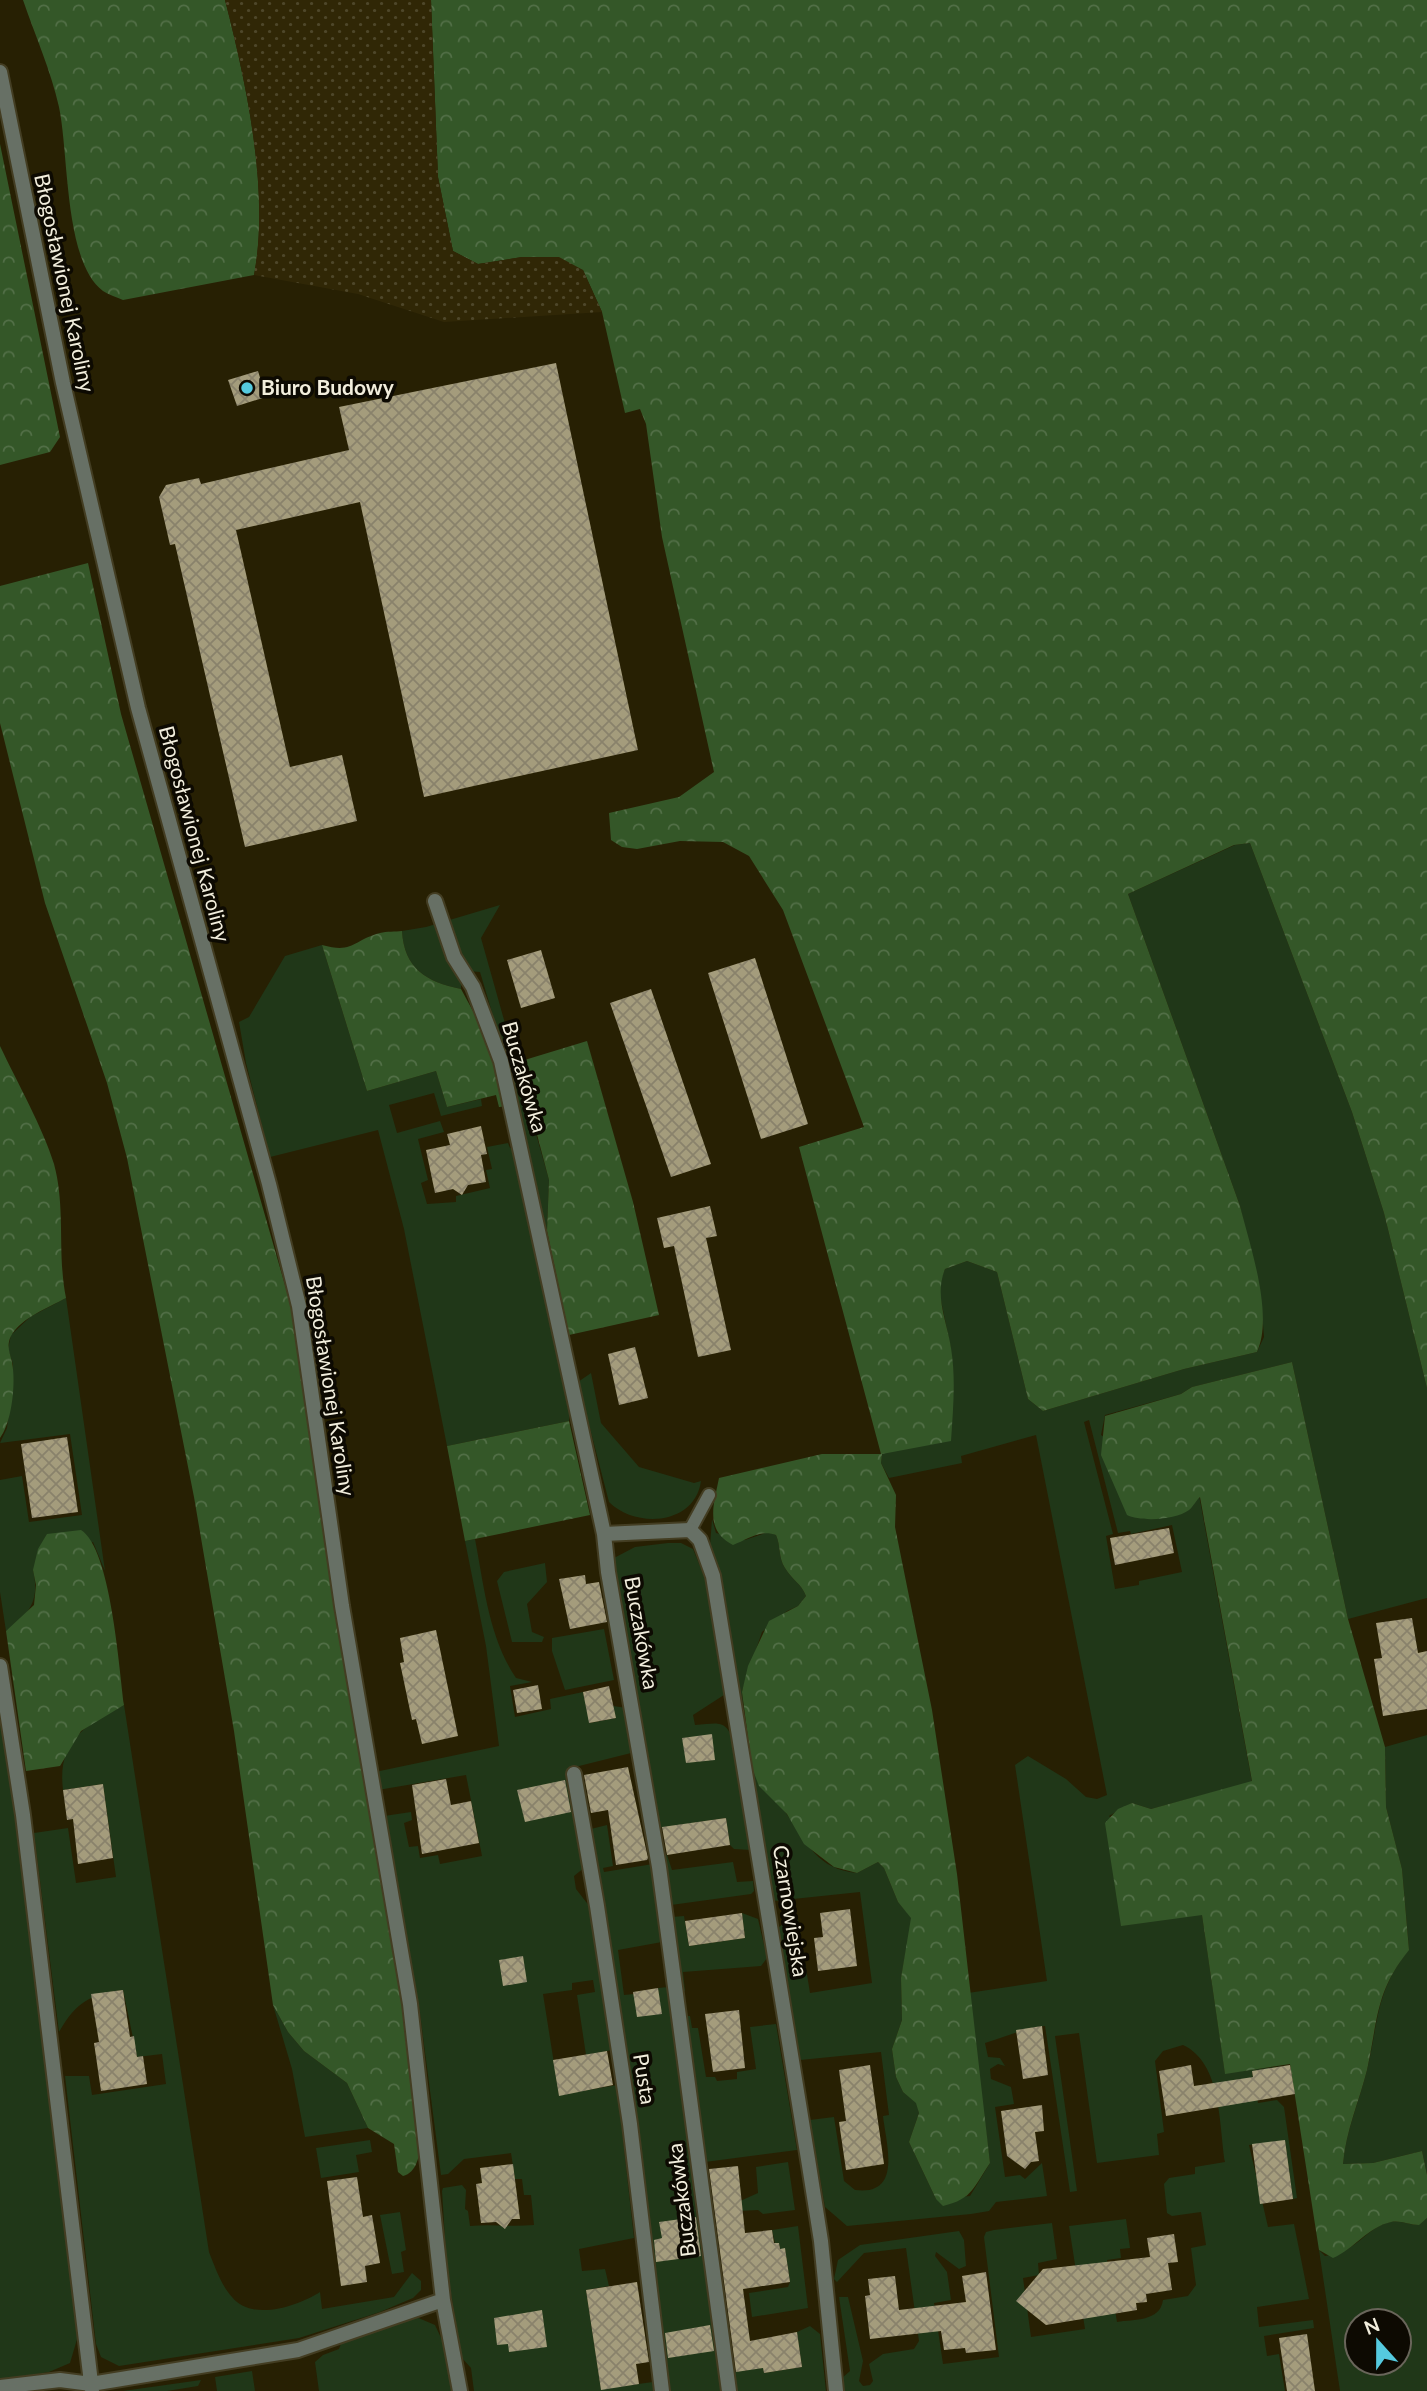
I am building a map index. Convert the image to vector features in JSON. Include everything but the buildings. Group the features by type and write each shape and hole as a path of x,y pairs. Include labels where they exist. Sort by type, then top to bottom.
{"street":[{"name":"Błogosławionej Karoliny","path":"0,72 63,383 138,708 269,1184 299,1306 342,1606 410,2004 443,2300 460,2391"},
{"name":"Buczakówka","path":"435,901 454,957 473,987 501,1060 516,1119 604,1534 608,1572 663,1893 729,2391"},
{"path":"604,1534 690,1530"},
{"name":"Czarnowiejska","path":"690,1530 700,1540 713,1576 733,1682 819,2228 836,2391"},
{"path":"0,1666 23,1815 91,2387"},
{"name":"Pusta","path":"574,1774 630,2124 662,2391"},
{"path":"0,2387 60,2380 91,2387 298,2350 443,2300"}],"lane":[{"path":"690,1530 709,1495"}],"green space":[{"path":"23,0 225,0 248,101 257,173 258,243 254,275 123,300 103,291 90,277 81,257 70,206 56,94"},
{"path":"431,0 1427,0 1427,1388 1384,1213 1352,1112 1250,843 1234,845 1128,894 1240,1206 1259,1280 1262,1337 1257,1352 1184,1369 1043,1411 1028,1399 997,1272 967,1261 945,1269 941,1299 953,1371 951,1441 882,1454 881,1463 896,1495 895,1527 932,1710 957,1874 990,2163 967,2195 943,2206 936,2199 909,2142 919,2113 916,2103 903,2092 896,2077 892,2049 902,2020 901,1978 911,1918 898,1902 884,1868 878,1862 857,1873 834,1867 804,1844 787,1814 759,1786 752,1768 742,1692 748,1666 769,1621 798,1606 806,1596 783,1564 776,1535 759,1534 733,1545 718,1532 713,1516 719,1478 822,1454 881,1454 799,1147 864,1127 783,910 749,856 723,842 680,841 637,849 622,847 611,840 609,813 679,797 714,772 662,537 646,424 640,409 625,413 602,312 583,270 522,257 478,264 453,251 438,177"},
{"path":"0,144 60,437 50,452 0,465"},
{"path":"88,563 121,714 293,1313 331,1574 419,2110 418,2159 412,2170 403,2176 398,2172 394,2144 368,2128 347,2083 304,2051 288,2032 273,2005 234,1731 194,1497 127,1158 107,1083 45,903 0,723 0,586"},
{"path":"1250,843 1352,1112 1384,1213 1427,1388 1427,1598 1348,1619 1292,1362 1192,1387 1181,1394 1105,1415 1101,1435 1199,1495 1252,1782 1151,1809 1132,1803 1109,1816 1202,1915 1225,2073 1290,2065 1252,2072 1258,2103 1277,2100 1284,2107 1297,2198 1293,2199 1285,2141 1249,2145 1268,2227 1294,2224 1309,2299 1257,2307 1259,2327 1313,2320 1314,2328 1264,2336 1267,2356 1279,2354 1285,2391 842,2391 841,2379 850,2371 839,2297 848,2297 863,2361 859,2381 863,2386 870,2385 873,2381 869,2364 883,2354 914,2349 919,2341 906,2248 864,2253 837,2282 834,2279 838,2260 860,2245 959,2231 964,2240 966,2266 959,2269 936,2252 935,2256 947,2272 951,2300 934,2303 943,2364 999,2357 984,2237 986,2232 1052,2223 1057,2259 1038,2263 1039,2275 1023,2278 1031,2337 1085,2329 1069,2226 1126,2219 1130,2248 1120,2249 1121,2258 1107,2260 1117,2322 1152,2316 1161,2307 1163,2300 1188,2296 1196,2285 1191,2248 1206,2245 1201,2212 1172,2216 1167,2213 1164,2184 1169,2178 1195,2174 1195,2167 1225,2162 1212,2080 1196,2054 1183,2045 1163,2051 1155,2061 1164,2132 1157,2134 1159,2155 1097,2163 1079,2033 1055,2036 1077,2191 1070,2192 1045,2026 1037,2027 985,2043 988,2057 1000,2058 1005,2066 998,2064 990,2069 991,2079 1011,2087 1014,2104 995,2107 1005,2177 1020,2175 1025,2179 1042,2163 1047,2196 996,2202 989,2211 971,2214 847,2226 825,2207 810,2120 834,2117 844,2181 855,2190 870,2190 880,2185 886,2177 888,2153 883,2116 889,2115 881,2052 800,2060 778,1928 789,1919 798,1919 810,1993 872,1983 860,1892 774,1901 752,1768 760,1783 783,1809 815,1854 843,1871 857,1873 878,1862 884,1868 898,1902 912,1918 901,1978 902,2020 892,2049 896,2077 903,2092 917,2103 919,2113 909,2142 936,2199 970,2196 990,2163 968,1993 1047,1981 1015,1765 1028,1756 1066,1779 1086,1797 1097,1799 1107,1795 1036,1435 961,1456 962,1463 889,1478 881,1463 882,1454 951,1349 938,1286 945,1269 967,1261 997,1272 1028,1399 1043,1411 1184,1369 1257,1352 1264,1337 1262,1311 1240,1206 1128,894 1235,845","holes":["1089,1420 1118,1533 1130,1531 1131,1534 1172,1525 1182,1572 1115,1589 1106,1536 1113,1534 1084,1422"]},
{"path":"500,905 481,938 549,1180 547,1231 513,1083 480,972 468,971 461,979 461,989 427,977 412,964 407,955 402,931 426,927"},
{"path":"402,931 407,955 419,971 437,982 461,989 487,1037 507,1106 499,1107 496,1095 447,1107 436,1071 367,1091 322,945 347,947 380,933"},
{"path":"322,945 367,1091 436,1071 447,1107 481,1099 482,1106 441,1116 434,1093 389,1105 397,1133 440,1121 444,1132 418,1139 428,1180 421,1183 427,1204 456,1202 456,1196 490,1188 486,1170 492,1169 487,1147 508,1143 510,1148 516,1149 570,1406 569,1421 447,1446 404,1229 378,1130 270,1157 246,1063 239,1022 249,1017 285,956"},
{"path":"587,1041 633,1202 659,1315 569,1335 547,1231 549,1180 518,1062"},
{"path":"0,1046 37,1120 54,1164 60,1197 66,1298 28,1318 11,1336 9,1346 13,1371 12,1402 8,1422 0,1438"},
{"path":"66,1298 105,1571 93,1542 33,1570 35,1590 31,1605 21,1619 6,1631 0,1592 0,1480 22,1476 29,1522 82,1515 70,1434 0,1443 7,1428 12,1388 13,1364 8,1349 11,1335 30,1317"},
{"path":"1292,1362 1348,1619 1385,1747 1386,1807 1402,1869 1409,1950 1390,1979 1379,2007 1367,2070 1350,2128 1343,2164 1373,2163 1422,2151 1427,2175 1427,2218 1419,2225 1394,2222 1383,2225 1333,2258 1319,2250 1290,2064 1225,2074 1202,1915 1121,1926 1105,1823 1118,1809 1132,1803 1151,1809 1252,1781 1200,1497 1189,1510 1176,1516 1149,1519 1127,1515 1101,1455 1105,1416 1181,1394 1192,1387"},
{"path":"591,1373 601,1423 639,1467 694,1483 701,1481 696,1496 688,1507 663,1518 648,1519 620,1511 609,1502 578,1382"},
{"path":"569,1421 590,1515 465,1541 447,1446"},
{"path":"712,1519 716,1533 745,1540 768,1532 776,1535 783,1564 806,1596 798,1606 787,1611 762,1632 742,1691 745,1729 722,1586 710,1546"},
{"path":"81,1530 91,1541 100,1560 106,1584 124,1705 81,1731 60,1766 26,1771 6,1631 34,1605 36,1585 33,1570 38,1549 47,1534"},
{"path":"475,1539 499,1646 516,1678 532,1682 510,1686 515,1717 551,1709 550,1699 583,1692 590,1723 616,1718 613,1706 627,1708 635,1752 567,1769 585,1867 574,1876 576,1889 590,1907 612,2050 586,2055 577,1995 595,1992 593,1980 572,1983 572,1990 543,1994 559,2095 617,2085 634,2238 579,2249 582,2271 605,2269 609,2286 586,2290 601,2389 653,2382 654,2391 474,2391 471,2368 462,2358 447,2270 443,2188 462,2185 466,2190 465,2209 468,2211 470,2226 534,2225 531,2195 524,2195 522,2179 515,2179 511,2153 464,2159 448,2174 441,2175 419,2006 384,1816 411,1812 412,1820 404,1823 409,1847 418,1846 420,1858 438,1855 440,1864 482,1856 466,1775 378,1790 375,1772 499,1746 486,1646 465,1541"},
{"path":"681,1543 693,1549 707,1583 727,1693 693,1715 695,1725 720,1724 731,1734 751,1850 734,1849 730,1845 726,1818 659,1828 614,1558 635,1547"},
{"path":"545,1563 547,1582 527,1604 532,1632 544,1637 542,1642 512,1642 497,1581 504,1572"},
{"path":"604,1629 614,1680 565,1690 552,1651 552,1638"},
{"path":"0,1699 30,1921 78,2336 70,2363 49,2372 0,2380"},
{"path":"124,1705 209,2252 221,2281 241,2305 263,2310 288,2306 320,2292 322,2309 394,2297 412,2273 421,2281 421,2290 413,2298 380,2312 299,2338 119,2366 101,2357 96,2344 65,2076 89,2076 92,2095 166,2084 162,2054 137,2057 123,1990 85,2001 72,2013 59,2032 34,1833 68,1828 76,1883 116,1877 103,1784 63,1790 62,1773 69,1747 77,1737 97,1720"},
{"path":"1427,1735 1427,2175 1422,2151 1373,2163 1343,2164 1384,1993 1409,1949 1402,1869 1386,1807 1385,1747"},
{"path":"607,1825 613,1866 603,1868 604,1872 653,1864 662,1942 618,1950 624,1995 634,1994 661,2014 658,1988 669,1987 700,2240 723,2391 669,2391 642,2174 591,1829"},
{"path":"663,1855 667,1855 672,1870 733,1862 737,1882 753,1881 754,1891 751,1894 671,1905"},
{"path":"742,1913 758,1919 767,1958 761,1966 683,1972 685,1991 682,1991 672,1917 684,1916 689,1946 745,1938"},
{"path":"273,2005 288,2032 304,2051 347,2083 368,2128 305,2137 292,2069"},
{"path":"685,2016 690,2016 692,2028 698,2028 706,2077 715,2077 717,2081 737,2079 737,2072 756,2069 750,2027 776,2024 797,2150 705,2162"},
{"path":"370,2140 372,2152 356,2155 359,2172 321,2178 316,2148"},
{"path":"788,2162 795,2210 763,2214 758,2210 739,2211 738,2202 758,2193 756,2167"},
{"path":"400,2212 406,2250 401,2252 404,2272 392,2274 380,2215"},
{"path":"1427,2218 1427,2391 1340,2391 1319,2250 1325,2256 1336,2254 1381,2225 1397,2222 1418,2225"},
{"path":"798,2226 808,2308 752,2317 749,2293 788,2287 790,2282 785,2249 780,2249 779,2243 775,2243 772,2230"},
{"path":"416,2317 435,2325 442,2340 452,2391 319,2391 315,2362 323,2355 339,2349 342,2341"},
{"path":"810,2326 820,2334 826,2391 735,2391 732,2372 749,2370 752,2342 758,2339 764,2373 802,2367 797,2332"},
{"path":"252,2371 255,2391 217,2391 215,2377"},
{"path":"201,2380 198,2386 167,2391 123,2391"}],"sand":[{"path":"225,0 431,0 438,177 453,251 478,264 522,257 559,257 583,270 602,312 444,322 358,294 254,275 259,208 257,173 248,101"}],"place":[{"name":"Biuro Budowy","path":"247,388"}]}
